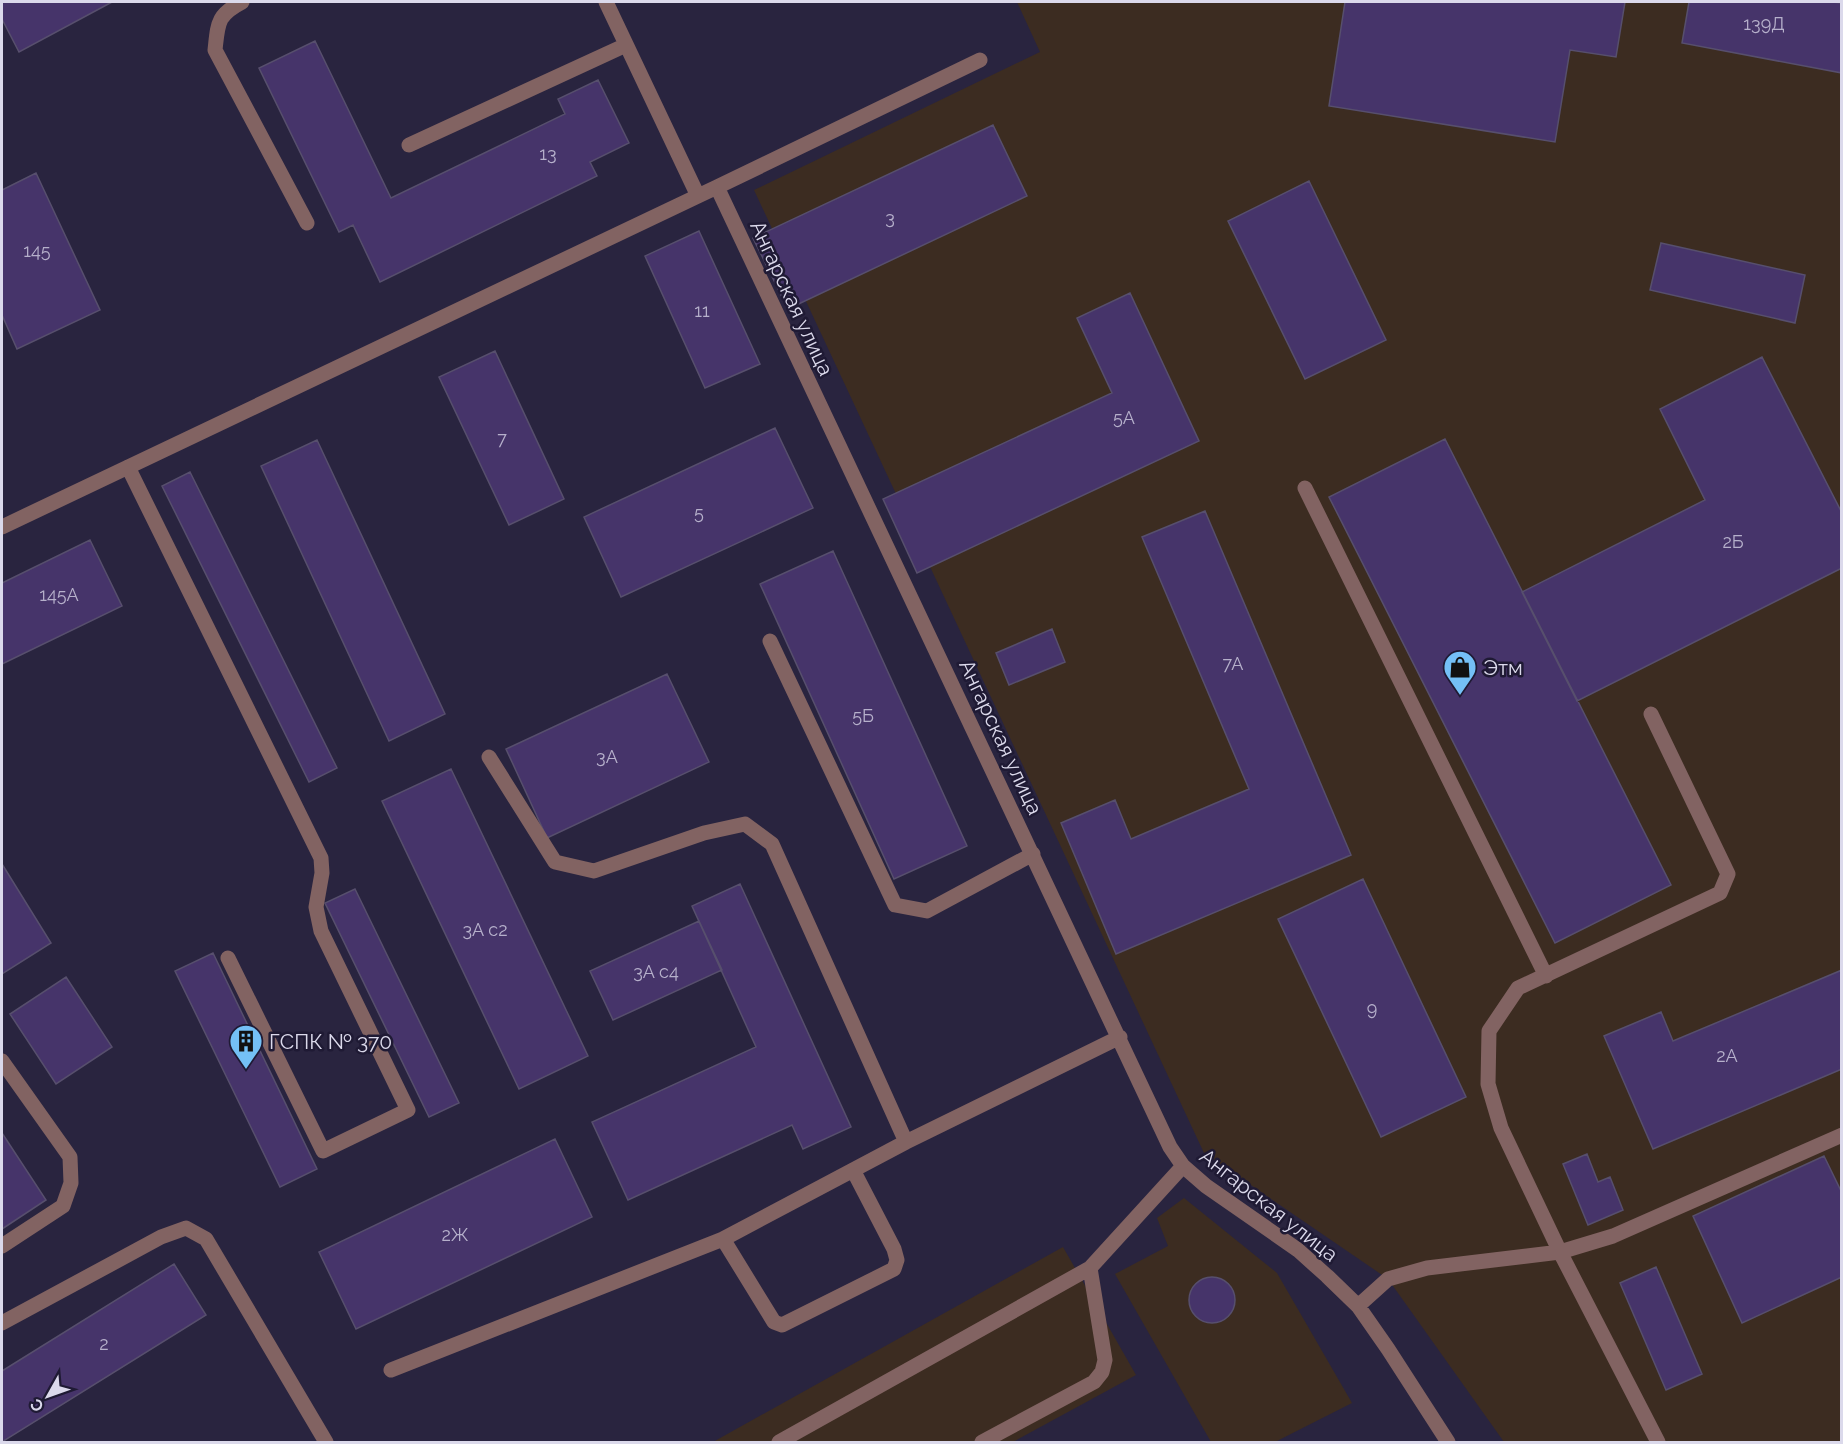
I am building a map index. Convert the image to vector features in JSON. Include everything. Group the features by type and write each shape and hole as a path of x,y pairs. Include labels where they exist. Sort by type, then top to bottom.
{"street":[{"path":"242,2 225,10 217,28 215,50 307,223"},
{"path":"606,2 698,196"},
{"path":"409,145 627,45"},
{"path":"2,527 717,188 980,60"},
{"name":"Ангарская улица","path":"717,188 1170,1147 1183,1166 1206,1186 1298,1250 1358,1306 1448,1443"},
{"path":"128,466 321,858 322,873 316,907 321,931 408,1110 323,1151 228,958"},
{"path":"1305,488 1546,976"},
{"path":"770,641 895,905 927,911 1033,854"},
{"path":"1651,714 1728,874 1720,893 1518,988 1490,1031 1488,1084 1501,1128 1560,1252 1658,1443"},
{"path":"489,757 555,862 594,871 704,833 745,824 772,844 906,1142"},
{"path":"391,1370 723,1239 906,1142 1120,1038"},
{"path":"2,1061 70,1157 71,1183 63,1206 2,1246"},
{"path":"1358,1306 1388,1279 1427,1268 1560,1252 1613,1236 1842,1135"},
{"path":"779,1443 1090,1268 1183,1166"},
{"path":"723,1239 769,1315 774,1322 782,1325 894,1269 897,1260 894,1249 853,1170"},
{"path":"2,1323 161,1238 186,1228 206,1239 326,1443"},
{"path":"982,1443 1094,1382 1102,1372 1105,1360 1090,1268"}],"shaded area":[{"path":"1017,2 1841,2 1841,1442 1504,1442 1388,1279 1204,1153 754,190 1040,52"},
{"path":"1184,1198 1277,1273 1352,1403 1275,1442 1211,1442 1115,1274 1168,1246 1157,1218"},
{"path":"1063,1247 1136,1375 1013,1442 713,1442"}],"building":[{"path":"2,2 112,2 19,52 2,19"},
{"path":"1345,2 1625,2 1616,57 1570,50 1555,142 1329,106"},
{"path":"1689,2 1842,3 1842,73 1682,43"},
{"path":"315,41 391,198 565,114 558,99 598,80 629,143 590,162 597,176 380,282 353,225 339,232 259,68"},
{"path":"993,125 1027,196 788,309 753,238"},
{"path":"36,173 100,310 17,349 2,315 2,190"},
{"path":"1309,181 1386,340 1305,379 1228,221"},
{"path":"699,231 760,364 705,388 645,256"},
{"path":"1661,243 1805,275 1795,323 1650,290"},
{"path":"1130,293 1199,441 917,573 883,499 1112,393 1077,318"},
{"path":"495,351 564,499 509,525 439,377"},
{"path":"1762,357 1842,513 1842,568 1577,701 1522,592 1705,500 1660,409"},
{"path":"775,428 813,508 621,597 584,517"},
{"path":"1445,439 1671,885 1555,943 1329,497"},
{"path":"317,440 445,714 389,741 261,466"},
{"path":"190,472 337,768 309,782 162,486"},
{"path":"1205,511 1351,855 1116,954 1061,823 1115,800 1131,839 1249,789 1142,537"},
{"path":"90,540 122,606 2,664 2,583"},
{"path":"833,551 967,846 894,879 760,584"},
{"path":"1052,629 1065,662 1009,685 996,653"},
{"path":"667,674 709,762 547,838 506,749"},
{"path":"451,769 588,1056 519,1089 382,801"},
{"path":"2,864 51,943 2,974"},
{"path":"1363,879 1466,1097 1381,1137 1278,919"},
{"path":"740,884 851,1127 803,1149 792,1125 628,1200 592,1122 756,1047 692,906"},
{"path":"355,889 459,1103 429,1117 325,903"},
{"path":"699,921 722,970 613,1020 590,971"},
{"name":"ГСПК № 370","path":"213,953 317,1169 280,1187 175,971"},
{"path":"1842,970 1842,1069 1653,1149 1604,1036 1661,1012 1673,1041"},
{"path":"66,977 112,1047 56,1084 10,1014"},
{"path":"2,1133 46,1200 2,1229"},
{"path":"555,1139 592,1217 356,1329 319,1252"},
{"path":"1587,1154 1598,1182 1610,1177 1623,1210 1588,1225 1563,1164"},
{"path":"1824,1156 1842,1193 1842,1277 1742,1323 1693,1216"},
{"path":"174,1264 206,1315 2,1442 2,1371"},
{"path":"1656,1267 1702,1374 1666,1390 1620,1283"},
{"path":"1212,1277 1228,1284 1235,1300 1228,1316 1212,1323 1196,1316 1189,1300 1196,1284"}],"place":[{"name":"Этм","path":"1460,696"},
{"name":"ГСПК № 370","path":"246,1070"}]}
